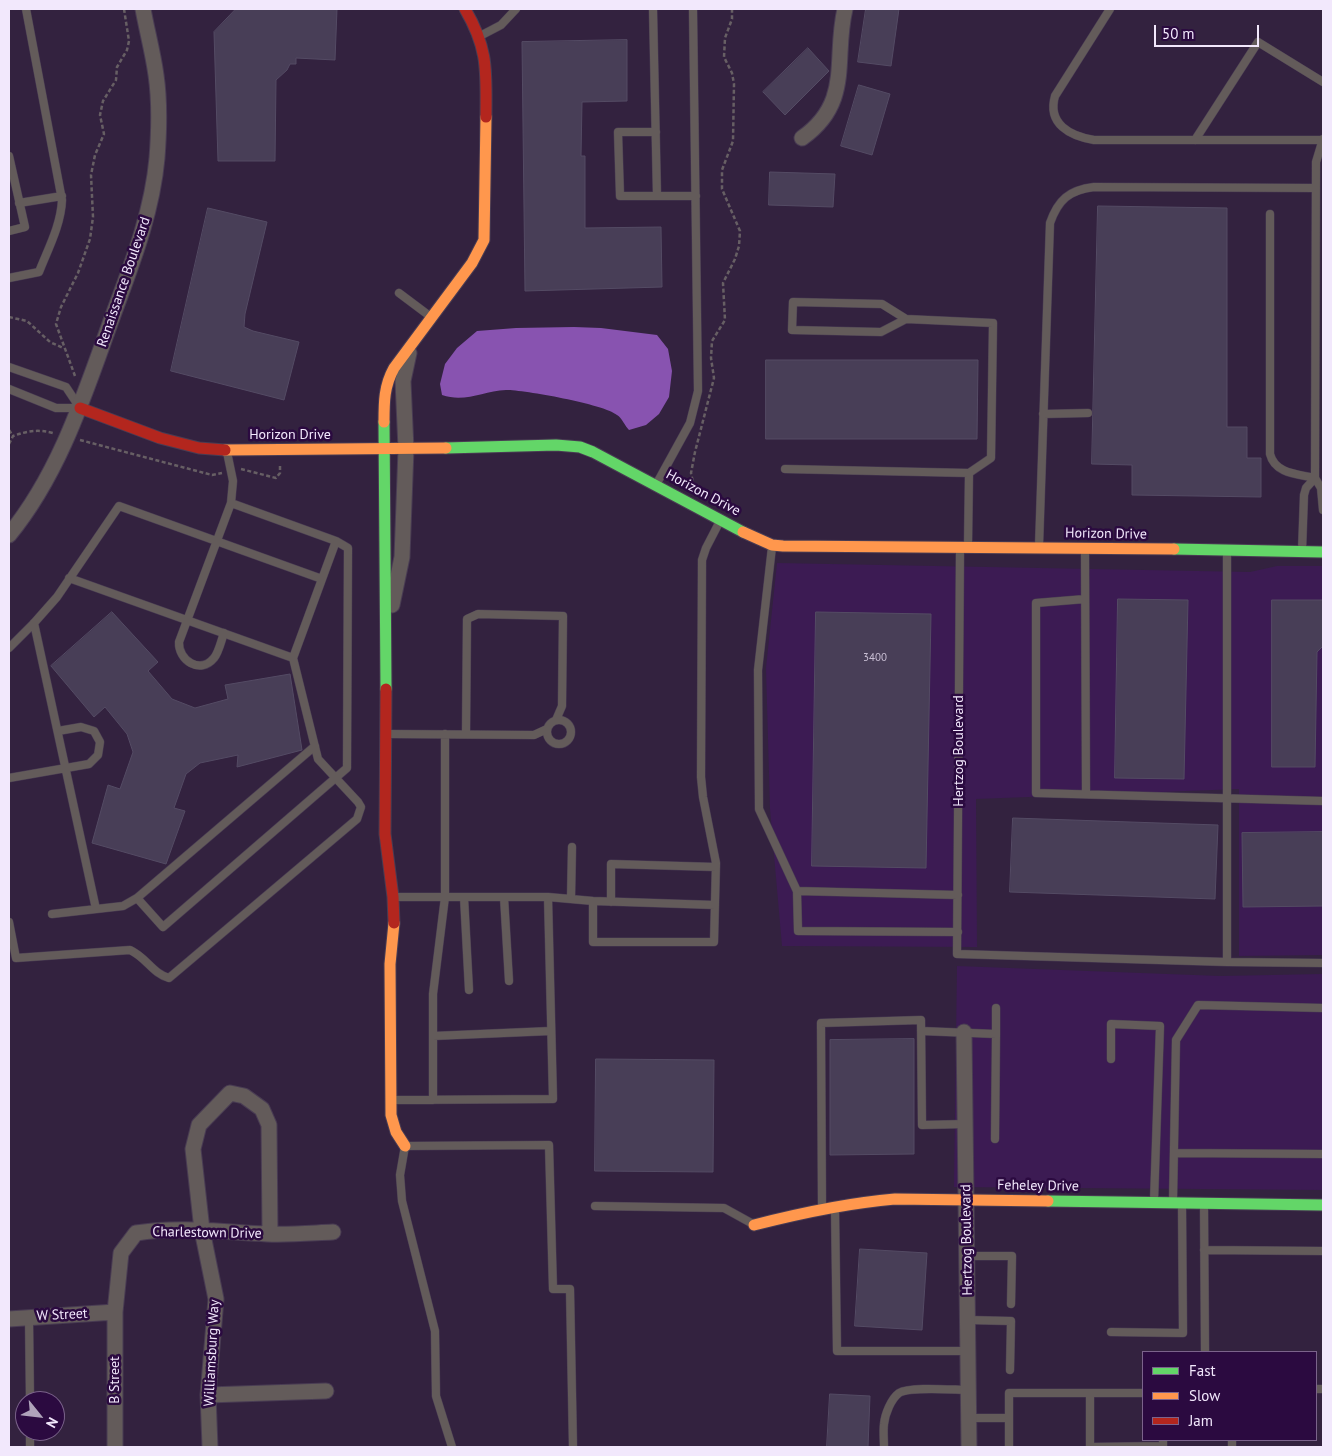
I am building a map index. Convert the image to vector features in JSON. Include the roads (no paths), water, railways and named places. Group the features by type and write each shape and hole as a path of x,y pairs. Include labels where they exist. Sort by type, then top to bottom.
{"street":[{"name":"Renaissance Boulevard","path":"9,535 25,515 47,476 80,408 148,214 153,188 158,133 156,77 143,9"},
{"path":"405,1146 393,1124 391,1100 390,964 394,924 394,897 385,834 384,392 394,368 410,349 472,263 484,240 486,65 480,36 465,9"},
{"path":"802,138 819,124 834,100 839,75 845,9"},
{"path":"386,631 402,557 406,449 403,381 410,349"},
{"name":"Horizon Drive","path":"80,408 166,440 199,448 227,450 384,450 567,445 593,452 772,545 805,548 1085,548 1323,552"},
{"name":"Hertzog Boulevard","path":"964,1032 969,1447"},
{"name":"Williamsburg Way","path":"210,1447 208,1395 216,1299 202,1230 193,1149 200,1125 230,1093 244,1096 262,1109 269,1125 270,1234"},
{"name":"Feheley Drive","path":"754,1224 836,1205 859,1201 895,1199 1323,1205"},
{"name":"Charlestown Drive","path":"115,1312 121,1253 136,1233 155,1230 202,1230 270,1234 333,1232"},
{"name":"W Street","path":"9,1318 115,1312"},
{"name":"B Street","path":"115,1312 115,1447"},
{"path":"208,1395 326,1391"}],"lane":[{"path":"9,278 39,272 62,211 62,196 26,9"},
{"path":"480,36 501,25 516,9"},
{"path":"653,9 657,196"},
{"path":"656,485 690,423 698,391 693,9"},
{"path":"1110,9 1055,96 1053,112 1056,121 1060,125 1077,135 1094,140 1323,140 1316,162 1315,478 1321,488 1323,510"},
{"path":"1195,140 1258,42 1323,82"},
{"path":"656,132 618,132 620,196 696,196"},
{"path":"9,156 25,228 9,231"},
{"path":"1038,548 1050,223 1056,208 1067,196 1079,189 1094,187 1316,188"},
{"path":"19,203 62,196"},
{"path":"1270,214 1270,454 1275,465 1280,468 1315,478"},
{"path":"399,294 432,318"},
{"path":"785,469 970,473 991,458 993,323 906,319 882,304 793,302 792,330 881,332 906,319"},
{"path":"9,376 10,367 66,387 80,408"},
{"path":"9,389 56,408 80,408"},
{"path":"1043,414 1088,413"},
{"path":"224,632 215,657 210,662 203,665 191,664 181,655 178,642 232,503 233,481 227,450"},
{"name":"Hertzog Boulevard","path":"970,473 964,548 957,954 1227,962"},
{"path":"1302,552 1304,496 1306,488 1315,478"},
{"path":"137,898 163,927 347,768 348,548 336,541 232,503"},
{"path":"9,648 34,623 70,578 119,506 322,579"},
{"path":"593,902 593,942 714,942 716,867 701,777 702,560 709,541 721,520"},
{"path":"9,922 16,958 130,950 148,962 159,974 169,978 357,818 361,807 358,802 318,759 293,658 336,541"},
{"path":"772,545 758,670 759,809 797,892 798,932 958,932"},
{"path":"1085,548 1086,794"},
{"path":"1228,550 1227,962 1323,963"},
{"path":"70,578 293,658"},
{"path":"1085,599 1036,603 1036,793 1323,801"},
{"path":"386,734 534,735 547,728 556,720 562,706 563,616 478,614 466,618 466,734"},
{"path":"34,623 96,909"},
{"path":"547,728 547,737 553,744 562,745 566,742 571,735 570,726 563,721 556,720"},
{"path":"9,778 89,764 98,755 100,742 94,731 81,727 58,732"},
{"path":"433,1100 433,994 445,897 445,734"},
{"path":"52,914 123,906 137,898 315,746"},
{"path":"571,899 572,847"},
{"path":"611,902 611,864 716,867"},
{"path":"797,892 958,894"},
{"path":"394,897 548,897 593,902 715,905"},
{"path":"464,897 469,990"},
{"path":"504,897 509,981"},
{"path":"391,1100 553,1099 548,897"},
{"path":"1111,1332 1183,1333 1174,1153 1176,1040 1198,1005 1323,1008"},
{"path":"995,1139 996,1008"},
{"path":"822,1208 820,1023 921,1020 922,1125 966,1124"},
{"path":"1111,1059 1111,1024 1160,1026 1154,1203"},
{"path":"433,1036 551,1031"},
{"path":"921,1031 996,1034"},
{"path":"452,1447 436,1396 435,1331 402,1201 400,1175 405,1146 549,1145 553,1289 570,1289 573,1447"},
{"path":"1174,1153 1323,1154"},
{"path":"1204,1203 1205,1351"},
{"path":"836,1205 837,1351 968,1352"},
{"path":"595,1206 724,1208 754,1224"},
{"path":"1204,1250 1323,1251"},
{"path":"968,1256 1012,1256 1011,1304"},
{"path":"29,1317 30,1391"},
{"path":"968,1320 1011,1321 1010,1370"},
{"path":"884,1447 884,1422 889,1406 900,1392 924,1389 969,1390"},
{"path":"1009,1447 1009,1393 1142,1393"},
{"path":"1090,1393 1090,1447 1163,1446 1163,1441"},
{"path":"969,1418 1009,1418"}]}
